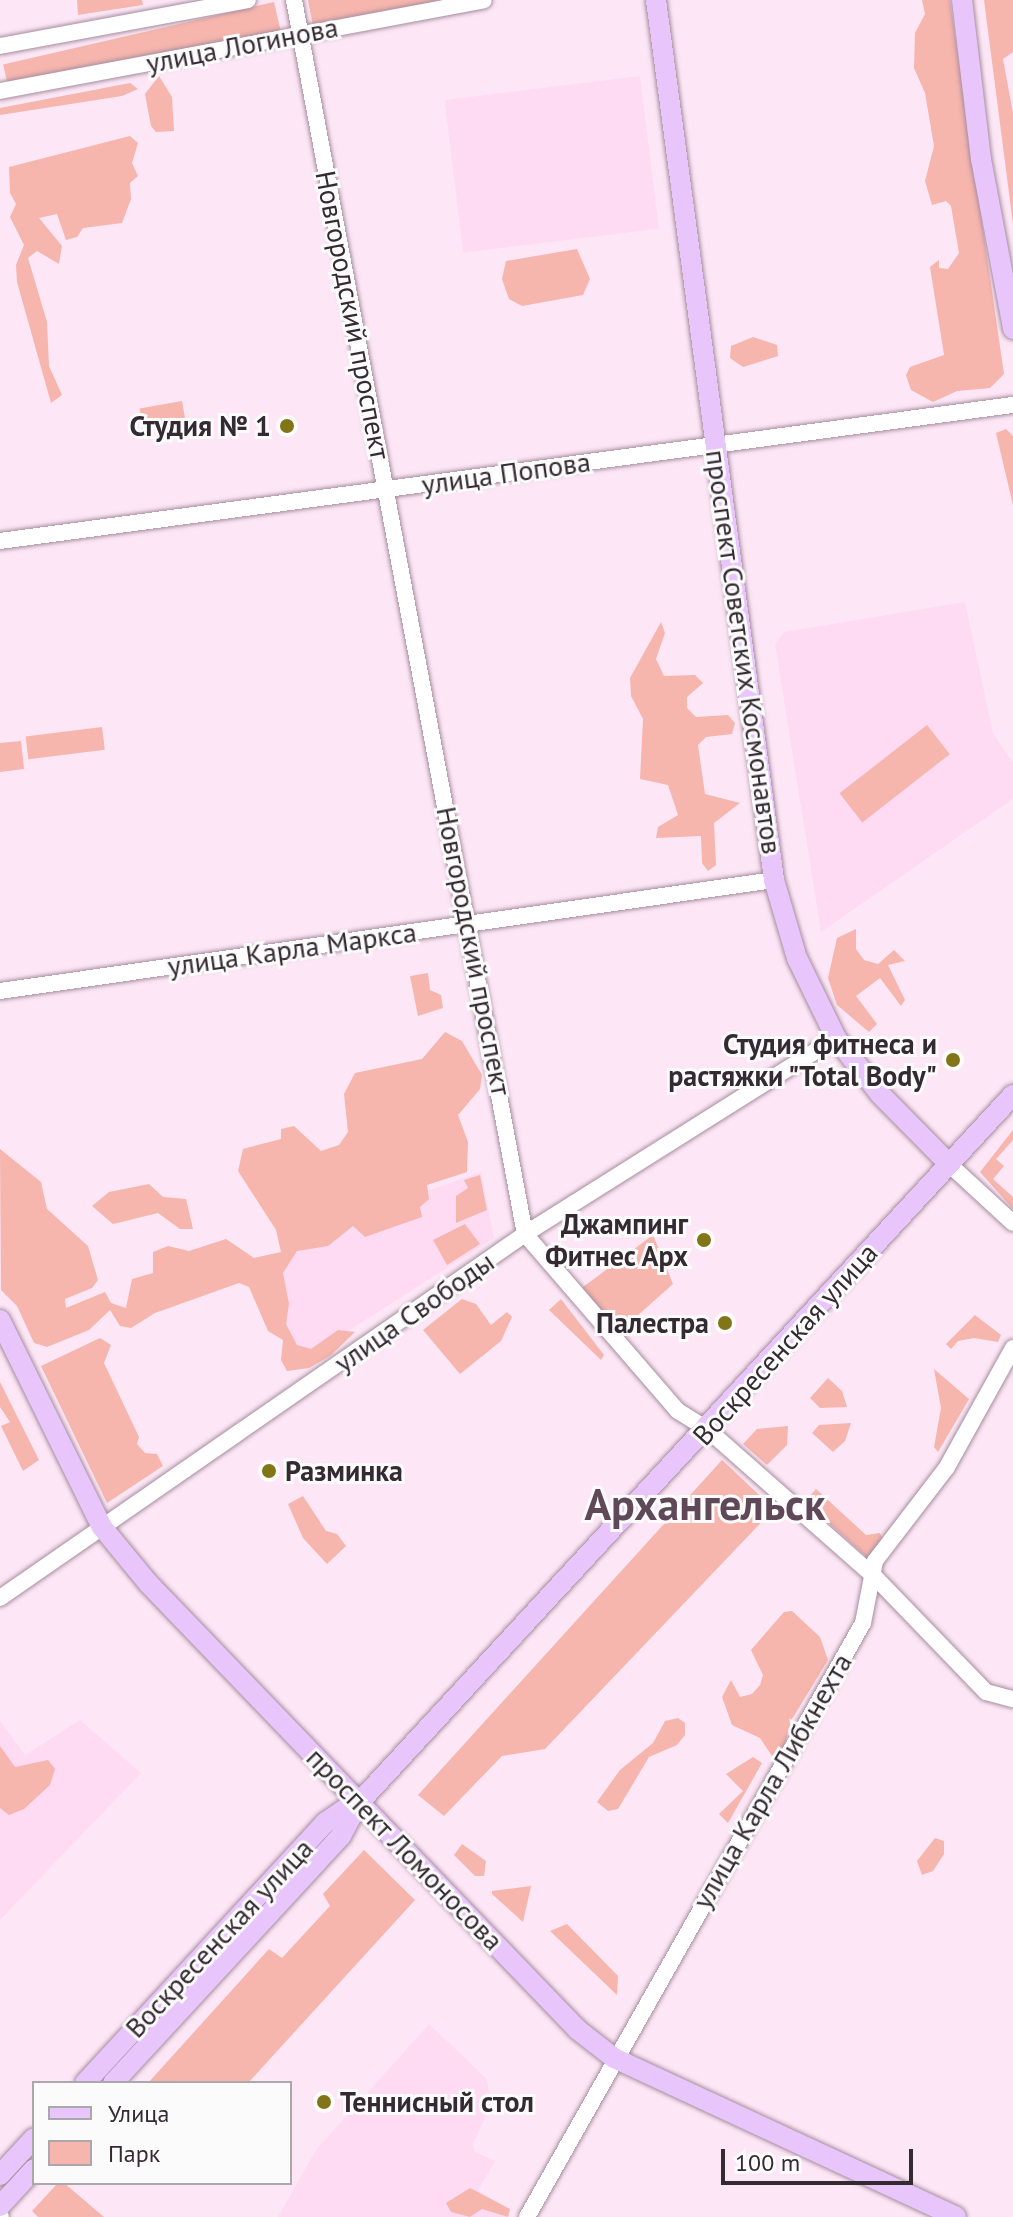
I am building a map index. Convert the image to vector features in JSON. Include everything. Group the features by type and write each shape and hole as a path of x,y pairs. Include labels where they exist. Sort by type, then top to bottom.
{"main road":[{"name":"проспект Советских Космонавтов","path":"656,0 774,880 797,958 836,1038 880,1094 948,1163"},
{"path":"962,0 981,159 1013,329"},
{"name":"Воскресенская улица","path":"115,2081 341,1836 359,1802 1013,1095"},
{"name":"проспект Ломоносова","path":"0,1320 102,1527 148,1583 578,2030 614,2058 956,2217"},
{"name":"Воскресенская улица","path":"87,2081 326,1822 359,1802"},
{"path":"0,2175 32,2140"},
{"path":"0,2206 32,2171"}],"street":[{"name":"улица Логинова","path":"0,46 248,0"},
{"name":"Новгородский проспект","path":"294,0 470,923 525,1234"},
{"name":"улица Логинова","path":"0,91 484,0"},
{"name":"улица Попова","path":"0,541 1013,405"},
{"name":"улица Карла Маркса","path":"0,991 774,880"},
{"name":"улица Свободы","path":"0,1598 525,1234 836,1038"},
{"name":"проспект Советских Космонавтов","path":"948,1163 1013,1223"},
{"path":"525,1234 678,1411 707,1429 875,1577 986,1692 1013,1699"},
{"name":"улица Карла Либкнехта","path":"527,2217 614,2058 863,1623 875,1577 875,1561 947,1467 1013,1348"}],"shaded area":[{"path":"640,76 659,229 463,253 444,100"},
{"path":"965,602 993,733 1013,763 1013,799 821,932 775,644 784,632"},
{"path":"481,1172 494,1238 298,1363 253,1266 338,1222"},
{"path":"80,1720 141,1773 0,1920 0,1721 25,1755"},
{"path":"429,2024 486,2078 492,2102 473,2144 474,2151 495,2161 478,2191 510,2209 506,2217 278,2217 316,2150"}],"green space":[{"path":"77,0 142,0 143,5 78,15"},
{"path":"308,0 445,0 313,26"},
{"path":"922,0 950,0 1004,374 990,388 957,391 933,402 911,390 906,375 910,367 944,355 930,267 939,260 939,268 948,269 959,253 951,206 946,201 932,205 925,181 934,146 925,93 914,68 915,33 925,14"},
{"path":"984,0 1013,0 1013,52 1003,59 1013,113 1013,224"},
{"path":"274,2 281,33 10,96 3,65"},
{"path":"159,76 172,97 174,131 156,132 151,126 145,94"},
{"path":"130,83 138,89 122,96 0,115 0,108"},
{"path":"130,136 138,143 132,163 138,176 130,183 131,199 122,223 83,228 77,237 66,240 57,214 39,218 62,246 59,264 37,251 28,258 47,322 49,366 62,395 51,403 17,282 16,265 24,245 10,217 16,204 10,193 9,167"},
{"path":"577,249 590,279 583,295 522,306 509,299 502,279 506,261"},
{"path":"753,337 777,345 778,356 743,367 730,358 731,346"},
{"path":"182,401 185,418 143,425 140,408"},
{"path":"1006,429 1013,436 1013,505 996,433"},
{"path":"661,622 665,633 656,659 664,676 695,675 703,683 687,697 687,708 696,717 728,715 735,723 732,734 706,737 698,745 705,794 740,803 714,823 716,865 708,871 702,863 701,836 656,838 658,827 678,815 668,785 640,779 643,719 631,696 630,678"},
{"path":"927,725 950,754 862,822 840,793"},
{"path":"102,727 105,750 28,759 26,736"},
{"path":"21,741 24,769 0,772 0,743"},
{"path":"856,929 856,949 864,960 878,964 894,950 905,961 888,965 905,1000 901,1006 880,978 856,996 877,1024 869,1032 837,1005 828,978 837,938"},
{"path":"428,973 430,990 441,995 443,1008 418,1016 410,976"},
{"path":"445,1032 462,1041 482,1075 480,1089 458,1115 468,1142 467,1172 427,1185 429,1199 420,1207 422,1217 365,1237 353,1226 328,1246 297,1251 283,1273 289,1304 286,1324 297,1345 311,1349 338,1330 355,1332 330,1356 309,1368 287,1371 281,1360 283,1340 268,1331 249,1287 239,1283 155,1313 131,1328 120,1326 110,1310 89,1330 47,1347 34,1343 17,1306 1,1290 0,1149 41,1182 47,1209 88,1246 98,1280 92,1288 65,1299 66,1308 105,1292 111,1303 126,1308 132,1279 153,1273 153,1252 168,1246 189,1251 226,1239 254,1258 281,1252 276,1230 238,1171 243,1149 281,1139 281,1129 294,1126 321,1151 339,1145 348,1132 344,1094 355,1073 422,1059"},
{"path":"1013,1130 1013,1140 996,1159 1004,1166 993,1179 1013,1197 1013,1209 980,1172"},
{"path":"480,1175 487,1210 456,1223 456,1196 468,1188 464,1180"},
{"path":"149,1184 163,1197 186,1199 193,1229 180,1229 158,1213 113,1224 92,1206 109,1192"},
{"path":"465,1224 480,1244 447,1265 433,1240"},
{"path":"653,1235 673,1284 619,1332 579,1290"},
{"path":"462,1299 476,1304 491,1325 507,1312 512,1317 501,1341 460,1374 423,1330"},
{"path":"561,1299 604,1355 601,1360 549,1310"},
{"path":"975,1315 1001,1335 998,1342 974,1338 958,1341 951,1349 946,1344"},
{"path":"100,1338 111,1345 104,1363 139,1437 137,1444 145,1453 157,1454 163,1466 107,1503 41,1366"},
{"path":"934,1369 969,1399 938,1452 934,1447 941,1408"},
{"path":"828,1378 842,1391 847,1407 820,1408 810,1398"},
{"path":"0,1382 39,1460 23,1471 1,1426 10,1422 0,1407"},
{"path":"851,1423 845,1441 833,1452 812,1433 819,1425"},
{"path":"788,1426 787,1445 767,1465 743,1444 757,1429"},
{"path":"722,1460 774,1509 545,1749 502,1756 444,1816 418,1795"},
{"path":"816,1489 866,1535 880,1533 884,1542 868,1558 805,1502"},
{"path":"303,1496 326,1531 337,1534 346,1546 327,1564 303,1538 288,1504"},
{"path":"792,1611 820,1637 828,1660 792,1719 783,1750 772,1756 760,1738 732,1725 722,1697 731,1680 740,1697 752,1694 760,1685 763,1675 751,1650 784,1612"},
{"path":"678,1718 685,1723 685,1735 677,1745 649,1757 618,1809 608,1811 597,1802 620,1770 653,1743 665,1721"},
{"path":"0,1746 15,1767 48,1760 55,1769 50,1785 24,1809 9,1815 0,1808"},
{"path":"753,1757 762,1763 728,1823 719,1814 743,1791 726,1774"},
{"path":"935,1838 944,1841 944,1854 933,1871 922,1875 917,1861"},
{"path":"462,1844 486,1861 484,1876 475,1876 454,1855"},
{"path":"364,1850 415,1900 250,2081 150,2081 269,1949 282,1958 330,1906 323,1894"},
{"path":"531,1886 523,1922 492,1894 492,1891"},
{"path":"567,1924 618,1976 617,1995 550,1931"},
{"path":"56,2185 66,2185 104,2217 38,2217 32,2211"},
{"path":"470,2188 510,2209 508,2217 482,2209 470,2217 451,2212 446,2203"}],"place":[{"name":"Студия № 1","path":"287,426"},
{"name":"Студия фитнеса и растяжки \"Total Body\"","path":"953,1060"},
{"name":"Джампинг Фитнес Арх","path":"704,1240"},
{"name":"Палестра","path":"725,1323"},
{"name":"Разминка","path":"269,1471"},
{"name":"Теннисный стол","path":"324,2102"}],"district":[{"name":"Архангельск","path":"705,1504"}]}
